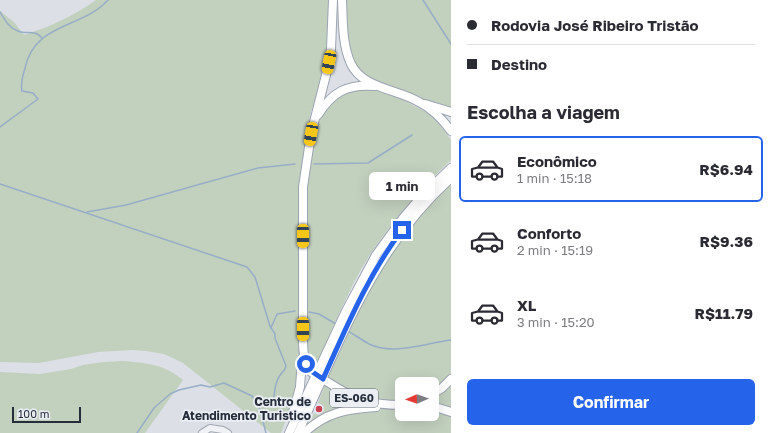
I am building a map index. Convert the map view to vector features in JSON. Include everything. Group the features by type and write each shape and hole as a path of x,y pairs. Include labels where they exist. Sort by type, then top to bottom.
{"main road":[{"name":"ES-060","path":"332,0 331,49 306,160 303,186 303,344 306,364 308,369 349,396 359,400 395,405"},
{"path":"342,0 344,41 350,62 360,76 377,86"},
{"path":"314,122 320,112 338,92 348,87 364,85 377,86 401,93 420,102 451,112"},
{"path":"420,102 437,115 451,131"},
{"path":"298,433 346,311 376,255 403,218 428,189 451,168"},
{"path":"288,433 320,377 361,297 390,248 417,211 451,178"},
{"path":"288,433 300,387 303,344"},
{"path":"439,390 451,379"},
{"path":"304,433 326,418 343,410 395,405"},
{"path":"439,408 451,412"}],"street":[{"path":"202,433 210,428 222,430 228,433"}],"green space":[{"path":"96,0 330,0 329,45 317,99 311,111 299,181 300,363 295,395 281,433 271,433 183,363 164,354 133,350 98,352 39,363 0,362 0,11 14,22 24,35 61,20"},
{"path":"346,0 451,0 451,107 423,99 400,89 371,81 363,75 352,61 349,45"},
{"path":"354,89 372,89 398,97 428,113 440,125 451,140 451,160 408,204 371,253 348,295 315,369 311,368 307,361 305,200 314,134 318,120 328,106 337,96"},
{"path":"451,183 451,374 439,385 439,377 395,377 395,402 370,400 328,380 327,374 385,262 409,228"},
{"path":"122,361 162,367 183,380 145,433 0,433 0,372 40,374 71,369 83,365"},
{"path":"451,383 451,410 439,404 439,395"},
{"path":"325,385 357,406 307,426 314,413 319,415 324,406 318,403"},
{"path":"395,408 395,421 439,421 439,411 451,415 451,433 308,433 320,423 352,411"}],"waterway":[{"path":"0,127 38,99 33,93 22,91 21,85 30,53 39,42 49,34 97,9 108,0"},
{"path":"423,0 451,44"},
{"path":"0,12 15,30 34,33 42,38"},
{"path":"314,164 368,163 412,135"},
{"path":"87,212 126,205 258,168 295,164"},
{"path":"0,184 247,267 255,277 270,326 275,334 275,338 286,366 276,383 273,402 268,400 257,403"},
{"path":"271,328 277,314 295,311"},
{"path":"309,312 319,314 336,324"},
{"path":"348,331 369,344 389,349 410,348 451,340"},
{"path":"137,433 154,408 170,394 179,390 201,385 210,387 224,383 252,396 259,406 266,433"}],"place":[{"name":"Centro de Atendimento Turistico","path":"319,409"}],"route":[{"path":"306,364 308,369 323,379 361,297 402,230"}]}
